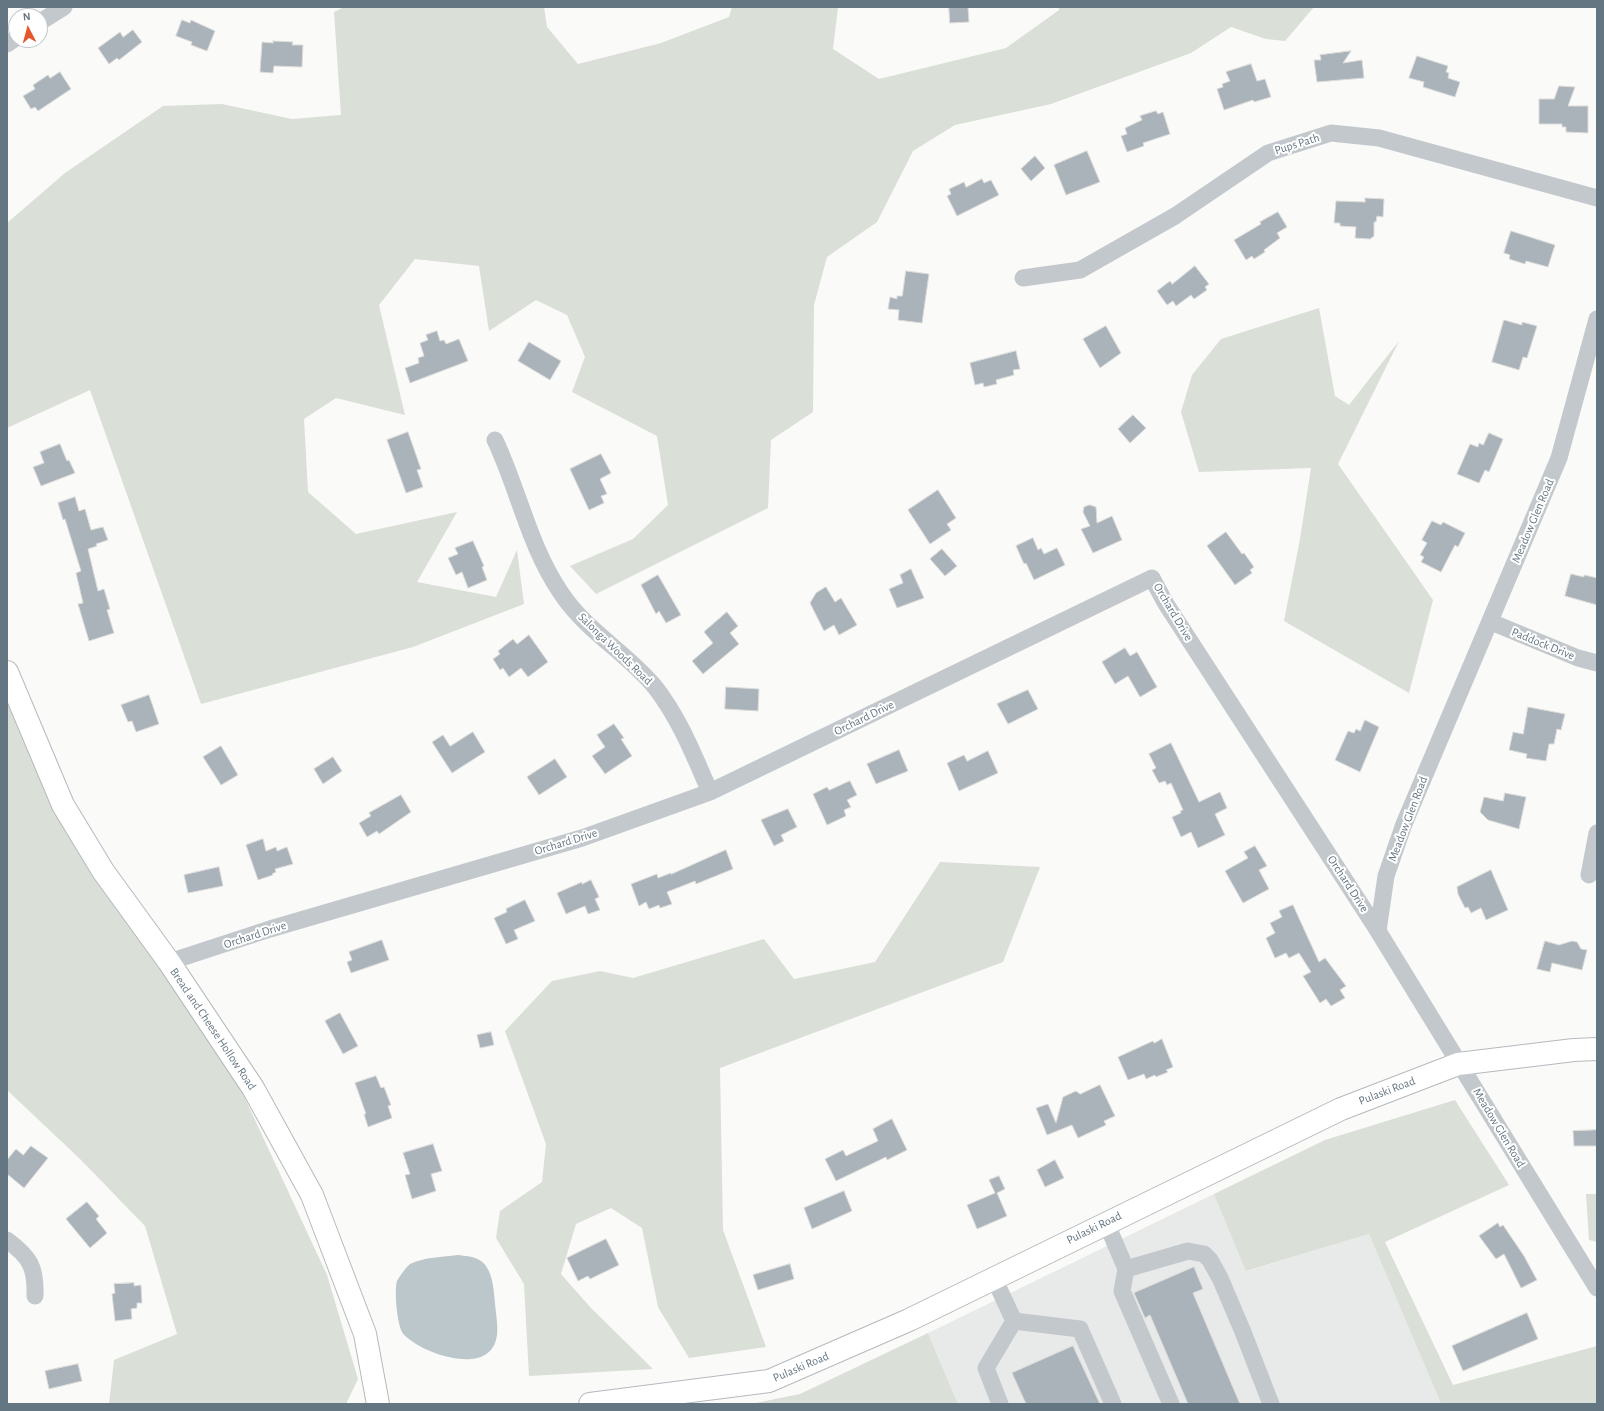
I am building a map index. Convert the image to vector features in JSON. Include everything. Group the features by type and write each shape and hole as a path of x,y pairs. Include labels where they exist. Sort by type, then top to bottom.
{"main road":[{"name":"Bread and Cheese Hollow Road","path":"7,672 63,805 103,872 169,962 253,1088 312,1195 365,1334 378,1404"},
{"name":"Pulaski Road","path":"590,1404 769,1381 909,1320 1106,1222 1341,1109 1458,1064 1574,1050 1597,1049"}],"street":[{"path":"48,17 64,7"},
{"name":"Pups Path","path":"1023,278 1080,270 1175,216 1268,153 1331,133 1379,138 1597,198"},
{"name":"Meadow Glen Road","path":"1597,319 1559,458 1491,622 1404,824 1386,876 1378,930 1444,1037 1458,1064 1597,1288"},
{"name":"Salonga Woods Road","path":"495,440 509,470 518,502 537,551 561,594 587,625 654,686 674,714 691,747 710,792"},
{"name":"Orchard Drive","path":"169,962 278,927 582,838 710,792 1152,578 1166,604 1378,930"},
{"name":"Paddock Drive","path":"1491,622 1578,658 1597,663"},
{"path":"1589,875 1597,833"},
{"path":"1106,1222 1126,1269 1122,1291 1171,1404"},
{"path":"7,1240 24,1252 32,1267 35,1280 35,1296"},
{"path":"1126,1269 1188,1251 1204,1254 1210,1260 1223,1285 1271,1404"},
{"path":"994,1278 1014,1321"},
{"path":"1000,1404 986,1368 1014,1321"},
{"path":"1014,1321 1080,1329 1113,1404"}],"shaded area":[{"path":"344,7 544,7 547,27 578,64 661,43 729,17 732,7 838,7 833,49 879,79 1006,48 1059,10 1059,7 1314,7 1285,41 1266,39 1231,27 1191,53 1051,104 955,125 913,151 877,222 827,257 814,305 813,412 771,440 768,508 596,594 570,566 633,539 668,505 657,436 572,392 585,357 567,315 536,300 489,331 479,266 415,259 379,305 405,415 336,398 304,419 308,492 356,534 457,512 417,582 496,597 517,550 524,604 413,647 201,704 90,390 7,428 7,223 65,173 163,106 222,104 292,119 341,115 334,12"},
{"path":"1319,308 1335,396 1349,405 1399,341 1338,464 1433,600 1409,693 1284,621 1300,539 1311,468 1199,472 1181,412 1192,375 1221,339"},
{"path":"7,678 44,780 242,1092 327,1275 358,1379 346,1404 109,1404 114,1360 177,1334 145,1226 80,1159 7,1090"},
{"path":"940,862 1040,867 1003,962 720,1068 723,1230 766,1347 689,1358 658,1307 642,1228 611,1208 576,1224 561,1274 591,1308 653,1369 529,1376 524,1284 496,1238 500,1211 542,1182 546,1144 505,1031 552,981 600,971 633,978 764,939 794,979 875,962"},
{"path":"1455,1100 1509,1185 1385,1242 1453,1385 1597,1346 1597,1404 1441,1404 1369,1234 1246,1271 1214,1194 1325,1140"},
{"path":"1214,1194 1247,1271 1369,1234 1441,1404 958,1404 928,1333"},
{"path":"1586,1194 1597,1194 1597,1242 1589,1240"},
{"path":"458,1255 474,1258 483,1263 490,1274 494,1289 497,1327 496,1340 491,1350 482,1356 472,1359 447,1357 416,1344 402,1332 397,1314 397,1281 410,1264 427,1259"},
{"path":"928,1333 958,1404 751,1404 800,1394"}],"building":[{"path":"949,7 968,7 969,22 950,23"},
{"path":"182,20 190,23 191,20 215,31 207,51 191,45 192,42 176,36"},
{"path":"133,30 142,42 119,60 117,58 109,64 98,48 120,32 123,37"},
{"path":"273,41 293,42 292,45 303,45 302,67 274,66 273,73 260,72 262,42 273,43"},
{"path":"1351,51 1343,63 1362,60 1364,78 1317,82 1314,60 1321,60 1320,55"},
{"path":"1417,56 1448,66 1446,72 1449,73 1448,78 1460,82 1455,97 1423,87 1424,82 1409,78"},
{"path":"1251,64 1257,81 1265,79 1271,97 1254,102 1253,100 1224,110 1217,89 1223,87 1222,84 1230,81 1226,72"},
{"path":"60,72 71,89 38,111 35,107 31,109 23,96 35,89 33,85 48,75 50,78"},
{"path":"1559,86 1575,87 1568,106 1588,106 1588,133 1566,132 1566,127 1562,127 1562,124 1539,124 1539,99 1554,99"},
{"path":"1156,111 1158,114 1163,112 1170,134 1143,143 1144,146 1127,152 1121,136 1127,134 1125,128 1142,120 1140,116"},
{"path":"1087,151 1100,182 1066,195 1054,165"},
{"path":"1035,156 1045,168 1031,181 1021,169"},
{"path":"982,179 984,183 991,180 999,195 957,216 947,196 951,194 949,189 964,182 966,187"},
{"path":"1365,198 1384,199 1383,217 1377,216 1376,222 1374,222 1374,236 1370,239 1355,238 1356,227 1340,226 1340,223 1334,223 1336,201 1365,202"},
{"path":"1278,212 1287,227 1277,233 1280,238 1264,250 1265,252 1254,259 1252,256 1246,260 1234,240 1261,224 1260,222"},
{"path":"1511,231 1555,245 1548,267 1526,261 1525,264 1509,259 1510,255 1504,253"},
{"path":"1195,266 1209,284 1205,287 1207,290 1194,299 1191,295 1176,306 1173,301 1167,305 1157,291 1170,281 1172,284"},
{"path":"906,271 929,274 922,323 898,320 899,310 888,309 890,297 897,299 897,296 902,296"},
{"path":"1504,320 1522,325 1522,322 1537,326 1527,358 1523,357 1519,370 1492,362"},
{"path":"1106,326 1121,353 1100,368 1083,339"},
{"path":"437,331 440,341 444,340 446,344 459,339 468,361 410,383 405,368 419,363 418,358 424,356 420,343 428,340 426,335"},
{"path":"529,342 561,361 550,380 518,361"},
{"path":"1016,351 1020,369 1013,370 1014,375 996,380 997,384 984,387 983,383 975,385 970,363"},
{"path":"1133,415 1146,428 1130,443 1118,429"},
{"path":"408,432 421,469 417,470 423,487 406,493 387,440"},
{"path":"1489,433 1503,439 1489,472 1485,470 1479,483 1457,474 1470,444 1478,447 1479,443 1483,445"},
{"path":"60,444 67,461 69,460 75,473 41,486 33,467 44,463 40,452"},
{"path":"601,454 611,473 600,479 607,494 601,496 604,503 589,510 570,469"},
{"path":"938,490 956,518 947,524 951,530 930,544 908,510"},
{"path":"75,497 79,511 85,509 91,530 103,527 108,540 96,544 97,546 88,549 98,591 104,589 110,609 107,610 114,633 89,641 78,604 83,603 76,573 81,571 65,519 63,520 58,503"},
{"path":"1090,505 1096,507 1097,523 1112,516 1122,540 1093,553 1081,529 1090,526 1083,512 1084,507"},
{"path":"1432,521 1441,525 1443,522 1465,533 1458,547 1455,545 1441,572 1421,562 1424,557 1420,555 1427,543 1422,540"},
{"path":"1226,532 1242,554 1244,553 1254,567 1250,570 1252,573 1235,585 1207,546"},
{"path":"1033,538 1038,550 1041,548 1044,554 1057,548 1065,565 1034,580 1026,563 1024,564 1016,546"},
{"path":"473,541 484,566 482,567 487,580 468,588 462,572 456,575 448,558 458,554 455,548"},
{"path":"942,549 957,566 945,576 930,559"},
{"path":"911,569 924,598 897,608 889,589 903,583 900,575"},
{"path":"1571,574 1597,578 1597,605 1565,596"},
{"path":"658,575 681,615 666,623 659,611 656,614 641,585"},
{"path":"826,587 835,602 841,598 857,625 839,635 834,625 824,631 810,603 816,593"},
{"path":"727,612 738,626 730,633 739,644 703,674 692,661 713,643 704,632"},
{"path":"529,635 548,662 528,677 521,668 509,677 503,668 500,670 493,659 500,654 498,651 513,639 517,644"},
{"path":"1125,648 1130,656 1137,652 1157,687 1140,697 1128,676 1115,684 1102,662"},
{"path":"726,687 759,689 758,711 725,709"},
{"path":"1028,690 1038,709 1008,724 997,704"},
{"path":"149,695 159,724 136,732 132,721 128,722 121,705"},
{"path":"1528,707 1565,714 1561,730 1557,729 1554,744 1549,744 1546,761 1526,758 1527,754 1509,750 1513,732 1523,734"},
{"path":"1365,720 1379,727 1360,772 1335,760 1348,731 1354,733 1356,729 1360,731"},
{"path":"614,724 624,738 621,739 632,756 605,774 592,756 605,747 597,735"},
{"path":"473,732 485,752 452,773 432,742 443,735 450,746"},
{"path":"1171,743 1199,802 1220,792 1227,808 1215,814 1225,835 1198,848 1191,832 1181,837 1172,817 1181,813 1180,811 1183,810 1171,783 1167,785 1165,781 1159,783 1152,770 1156,768 1149,754"},
{"path":"221,746 238,775 221,785 203,757"},
{"path":"899,750 908,771 876,784 867,764"},
{"path":"988,751 998,773 959,791 947,763 964,755 967,761"},
{"path":"333,757 342,771 323,784 314,769"},
{"path":"555,759 567,777 539,795 527,777"},
{"path":"850,781 857,795 847,800 851,807 844,810 846,816 827,825 813,794 827,787 829,790"},
{"path":"1505,793 1526,797 1519,829 1488,820 1480,812 1484,797 1503,801"},
{"path":"401,795 411,812 379,834 377,831 367,837 359,823 371,816 369,813"},
{"path":"788,809 797,827 781,835 784,841 774,846 761,820"},
{"path":"263,839 266,851 276,847 277,851 287,847 293,864 275,869 276,872 272,874 273,875 258,880 246,845"},
{"path":"1255,846 1267,866 1259,870 1269,889 1243,903 1225,871 1248,858 1244,852"},
{"path":"726,850 733,869 696,884 695,881 667,892 672,904 660,908 659,905 649,909 646,902 639,906 631,884 657,874 658,878 671,874"},
{"path":"219,867 223,886 188,893 184,875"},
{"path":"1491,870 1508,910 1486,920 1481,908 1471,913 1468,907 1465,908 1458,894 1457,887"},
{"path":"591,880 599,897 595,899 600,910 588,914 585,906 566,914 557,893 582,882 582,884"},
{"path":"525,900 535,921 514,930 518,939 506,944 494,918 507,912 506,909"},
{"path":"1293,905 1319,962 1325,958 1346,986 1340,990 1345,998 1331,1006 1326,999 1320,1003 1303,976 1311,972 1299,953 1289,958 1286,953 1275,958 1266,938 1275,933 1270,923 1282,917 1279,911"},
{"path":"382,940 389,960 351,973 347,962 352,960 349,952"},
{"path":"1545,941 1559,945 1572,941 1577,942 1581,949 1587,950 1582,970 1552,963 1550,972 1537,969"},
{"path":"340,1013 358,1046 343,1054 325,1021"},
{"path":"491,1032 494,1045 480,1048 477,1035"},
{"path":"1162,1039 1173,1067 1166,1070 1168,1072 1156,1077 1155,1075 1146,1079 1144,1074 1128,1080 1118,1057 1153,1041 1154,1043"},
{"path":"376,1076 381,1088 384,1087 391,1105 388,1106 392,1118 368,1127 364,1114 366,1114 355,1083"},
{"path":"1100,1085 1115,1116 1104,1121 1106,1125 1078,1138 1072,1125 1047,1135 1036,1108 1048,1104 1056,1123 1063,1097 1076,1091 1080,1094"},
{"path":"892,1119 907,1150 887,1160 886,1157 836,1181 825,1159 843,1150 846,1156 878,1141 873,1129"},
{"path":"1597,1130 1597,1146 1574,1146 1573,1131"},
{"path":"433,1144 442,1171 431,1174 436,1191 412,1199 405,1175 410,1174 403,1153"},
{"path":"31,1146 48,1158 24,1188 7,1174 7,1160 16,1149 23,1155"},
{"path":"1055,1160 1064,1178 1045,1187 1037,1170"},
{"path":"999,1176 1005,1189 997,1193 1007,1216 977,1229 967,1205 995,1193 989,1180"},
{"path":"844,1191 852,1211 812,1229 804,1208"},
{"path":"87,1202 99,1216 96,1219 107,1233 90,1248 66,1219"},
{"path":"1498,1223 1500,1227 1503,1225 1524,1256 1537,1280 1521,1288 1504,1254 1496,1259 1479,1236"},
{"path":"606,1239 619,1265 590,1279 588,1276 578,1281 567,1258"},
{"path":"790,1264 794,1279 758,1290 753,1275"},
{"path":"1194,1267 1203,1289 1193,1293 1240,1404 1188,1404 1150,1315 1145,1318 1134,1293"},
{"path":"134,1283 134,1286 141,1285 142,1303 137,1303 137,1308 131,1309 132,1319 115,1321 112,1294 115,1293 114,1284"},
{"path":"1527,1313 1538,1339 1463,1371 1452,1346"},
{"path":"1073,1346 1100,1404 1026,1404 1012,1373"},
{"path":"78,1364 82,1381 49,1389 45,1371"}]}
